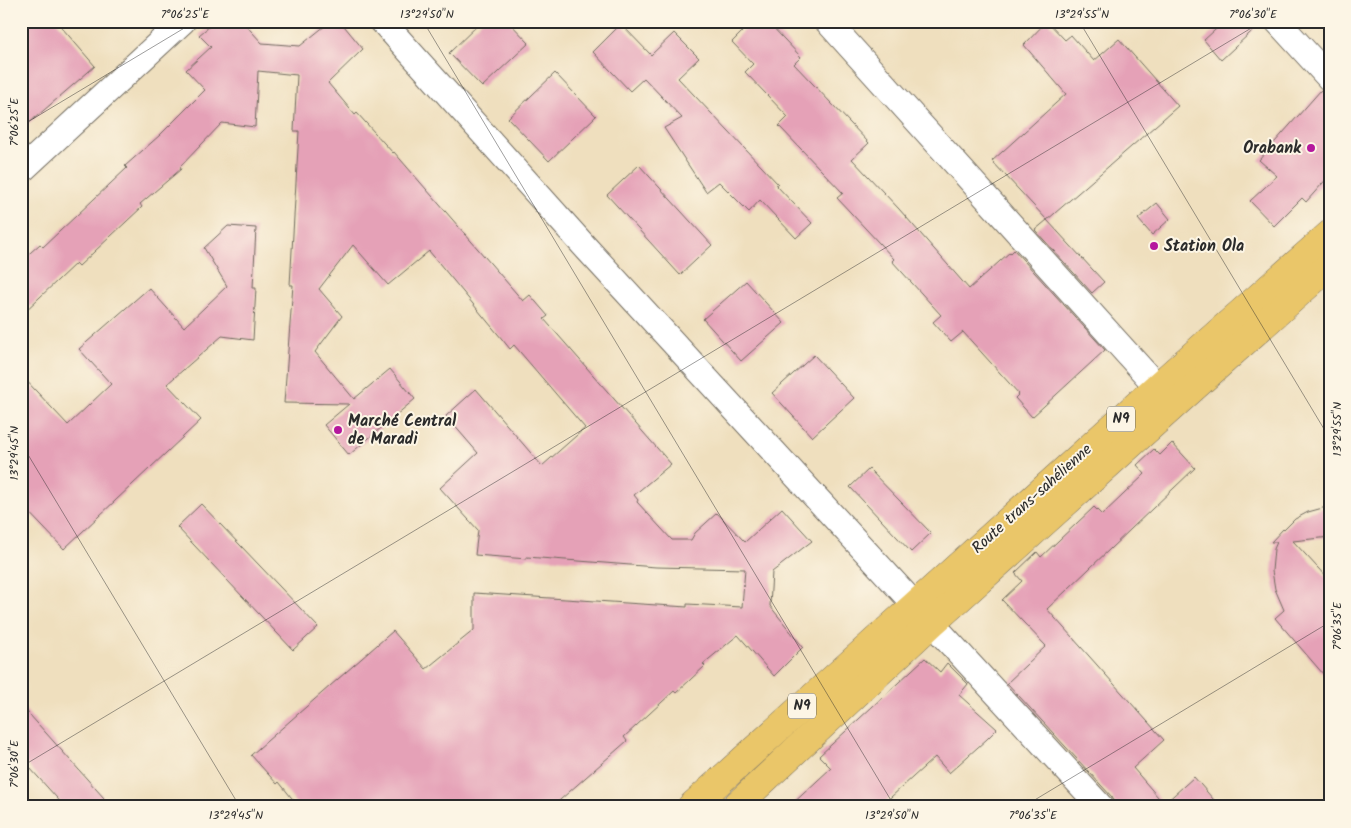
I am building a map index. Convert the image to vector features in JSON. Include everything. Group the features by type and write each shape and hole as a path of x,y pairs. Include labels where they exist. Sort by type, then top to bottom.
{"highway":[{"name":"Route trans-sahélienne","path":"932,612 1165,396 1330,234"},
{"name":"Route trans-sahélienne","path":"932,612 1165,396 1330,265"},
{"name":"N9","path":"691,807 932,612"},
{"name":"N9","path":"735,807 932,612"}],"street":[{"path":"21,171 183,21"},
{"path":"382,21 587,249 932,612 1101,807"},
{"path":"826,21 1165,396"},
{"path":"1277,21 1330,79"}],"building":[{"path":"21,21 56,21 95,66 21,130"},
{"path":"216,21 242,21 262,43 300,46 331,21 340,21 363,49 328,83 355,115 357,113 394,152 523,301 530,295 548,316 544,319 671,464 634,495 638,500 637,502 672,540 691,540 695,533 717,513 745,542 782,508 812,541 772,572 770,606 803,647 774,676 738,635 703,664 705,666 676,693 674,691 624,737 627,741 552,807 299,807 279,782 277,784 251,755 393,631 426,669 474,630 474,593 687,607 687,604 742,607 745,569 656,567 475,555 478,530 440,488 478,453 446,416 476,389 542,466 585,428 514,345 510,349 429,251 388,285 353,245 319,289 342,316 315,352 354,399 390,369 415,399 349,455 324,425 349,404 284,403 293,285 290,285 299,131 294,131 297,75 258,71 255,127 222,123 180,167 181,169 140,204 142,207 79,266 76,263 21,315 21,261 40,244 43,247 127,168 125,166 160,135 205,90 186,70 211,47 199,35"},
{"path":"482,21 508,21 529,43 482,87 449,53"},
{"path":"753,21 767,21 801,57 794,64 869,143 852,159 969,289 1014,250 1105,350 1032,417 1015,398 1019,394 963,332 951,342 933,322 941,315 892,261 894,259 837,198 843,193 779,126 788,117 745,72 753,64 732,42"},
{"path":"1047,21 1065,40 1071,35 1094,61 1119,39 1178,106 1047,220 992,161 1066,94 1024,45"},
{"path":"1225,21 1263,21 1221,60 1204,40"},
{"path":"621,24 651,55 674,33 699,58 678,78 812,223 796,238 760,200 749,212 719,182 706,192 664,128 682,118 644,78 630,91 593,52"},
{"path":"555,73 596,116 549,161 508,118"},
{"path":"1321,90 1330,93 1330,175 1306,202 1302,198 1274,226 1250,201 1277,176 1259,160"},
{"path":"639,165 712,245 680,275 607,195"},
{"path":"1157,203 1170,219 1152,235 1138,219"},
{"path":"1047,220 1104,282 1092,293 1035,230"},
{"path":"228,226 256,228 253,288 256,288 253,340 222,336 167,384 201,420 64,549 21,504 21,375 68,425 111,384 79,349 149,288 184,327 227,286 204,248"},
{"path":"746,281 784,323 741,361 703,319"},
{"path":"814,355 854,398 812,437 772,393"},
{"path":"1172,443 1195,468 1047,609 1164,740 1133,768 1164,804 1194,777 1220,807 1117,807 1112,797 1007,683 1046,646 1002,600 1022,581 1015,573 1037,552 1041,557 1094,507 1102,515 1145,474 1137,465 1154,449 1160,455"},
{"path":"869,469 931,533 911,552 850,487"},
{"path":"201,504 318,627 293,650 177,527"},
{"path":"1330,506 1330,537 1293,541 1330,581 1330,682 1275,618 1284,610 1275,589 1272,571 1274,549 1277,542 1271,542 1295,519 1308,512"},
{"path":"925,658 940,672 947,663 968,684 959,695 997,729 949,773 935,757 880,807 789,807 831,768 819,756"},
{"path":"21,705 112,807 65,807 21,758"}],"place":[{"name":"Orabank","path":"1311,148"},
{"name":"Station Ola","path":"1154,246"},
{"name":"Marché Central de Maradi","path":"338,430"}]}
